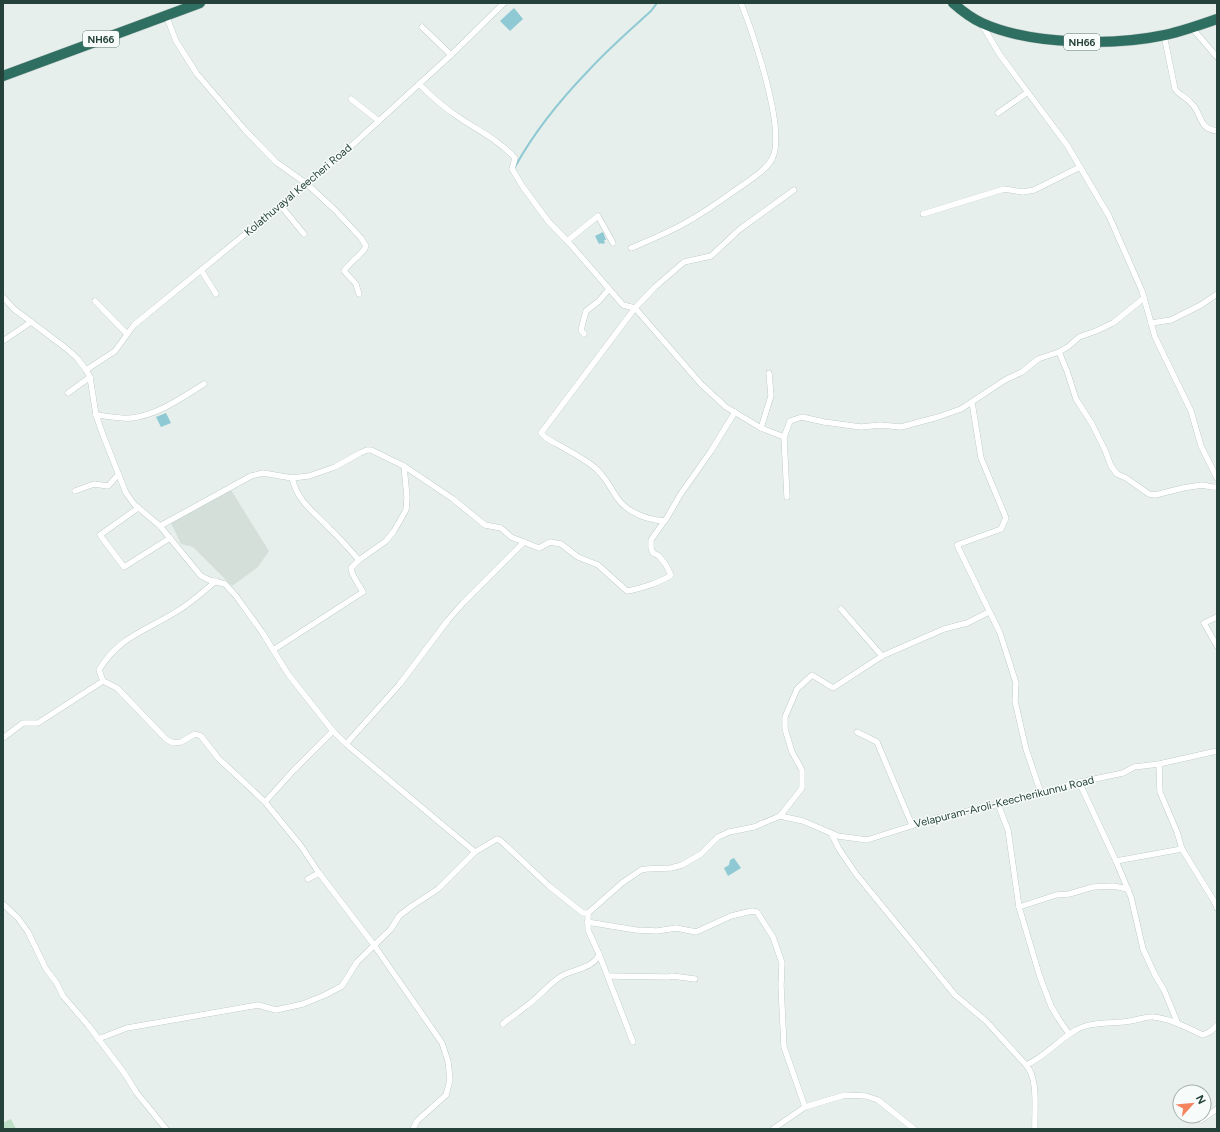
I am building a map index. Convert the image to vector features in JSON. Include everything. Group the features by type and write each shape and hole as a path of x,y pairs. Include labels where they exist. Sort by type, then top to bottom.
{"highway":[{"name":"NH66","path":"3,76 200,3"},
{"name":"NH66","path":"952,3 964,13 981,23 996,29 1024,36 1062,40 1108,42 1164,35 1192,28 1217,19"}],"street":[{"name":"Kolathuvayal Keecheri Road","path":"86,370 115,351 134,325 337,159 451,55 504,3"},
{"path":"631,248 692,219 760,172 772,159 776,141 776,122 757,46 741,3"},
{"path":"166,15 176,41 197,74 245,130 276,162 307,184 336,211 361,238 366,246 365,250 348,264 344,271 356,284 359,294"},
{"path":"981,23 1000,55 1067,145 1109,216 1142,291 1155,337 1191,411 1202,446 1217,478"},
{"path":"422,27 451,55"},
{"path":"1192,28 1217,57"},
{"path":"1164,35 1175,89 1178,93 1191,102 1204,126 1208,129 1217,131"},
{"path":"419,84 443,106 505,147 514,158 512,169 514,173 548,221 623,305 634,308 701,384 726,407 761,428 784,437"},
{"path":"998,112 1028,92"},
{"path":"351,99 379,121"},
{"path":"923,214 1004,189 1023,192 1034,190 1080,167"},
{"path":"664,521 655,521 629,510 619,500 604,477 594,466 546,438 541,433 634,308 655,287 684,262 711,256 740,229 794,190"},
{"path":"281,206 304,234"},
{"path":"567,241 598,216 613,243"},
{"path":"201,270 216,294"},
{"path":"584,334 581,330 586,312 599,301 609,289"},
{"path":"1151,323 1171,320 1201,305 1217,294"},
{"path":"3,297 14,309 68,349 86,370 90,377 96,415 118,475 126,493 138,508 160,526 201,576 209,580 225,584 236,596 262,632 288,674 333,731 346,744 475,852"},
{"path":"787,497 784,437 790,422 802,416 824,422 861,427 880,425 901,427 961,409 1005,380 1022,372 1038,359 1059,352 1079,337 1113,323 1144,298"},
{"path":"96,301 128,334"},
{"path":"3,341 31,322"},
{"path":"1059,352 1076,399 1092,424 1111,466 1117,474 1126,478 1148,494 1155,495 1202,485 1217,487"},
{"path":"761,428 771,396 769,373"},
{"path":"68,393 90,377"},
{"path":"96,415 129,418 142,416 164,409 204,384"},
{"path":"972,402 982,458 1006,518 1001,529 956,545 1000,633 1016,683 1015,701 1026,749 1041,793"},
{"path":"160,526 251,476 263,473 292,478 309,476 328,469 367,450 371,450 404,466 452,499 486,525 501,528 512,537 539,548 550,542 561,544 578,557 598,565 627,591 662,581 671,575 666,564 659,556 653,553 651,548 651,540 680,495 694,477 735,412"},
{"path":"273,650 363,592 351,572 351,568 359,560 386,541 394,531 406,510 407,497 404,466"},
{"path":"75,491 94,484 108,486 118,475"},
{"path":"292,478 297,494 303,503 330,528 359,560"},
{"path":"138,508 100,535 124,567 170,538"},
{"path":"346,744 399,685 448,620 524,542"},
{"path":"216,581 180,610 131,636 123,642 104,662 99,670 103,681 116,688 166,739 173,743 181,742 195,734 201,736 218,758 266,802 301,846 319,873 374,944 442,1043 448,1061 450,1080 446,1095 417,1121 413,1129"},
{"path":"841,609 882,656"},
{"path":"632,1042 608,976 588,930 588,913 622,883 641,870 646,868 670,868 682,865 701,854 718,837 729,832 754,827 780,816 802,788 802,770 792,752 785,729 785,717 797,689 812,675 833,688 882,656 944,629 968,623 989,612"},
{"path":"1217,617 1204,623 1217,646"},
{"path":"3,738 23,723 38,724 103,681"},
{"path":"266,802 293,771 333,731"},
{"path":"857,732 877,742 912,826"},
{"name":"Velapuram-Aroli-Keecherikunnu Road","path":"780,816 803,821 838,836 867,840 936,818 998,804 1079,782 1123,773 1134,767 1160,764 1217,751"},
{"path":"1160,764 1160,792 1177,832 1182,849 1217,908"},
{"path":"1079,782 1128,889 1144,949 1164,990 1178,1024"},
{"path":"998,804 1008,830 1019,907 1040,977 1051,1006 1069,1034"},
{"path":"831,833 838,849 856,874 955,995 986,1021 1030,1069 1034,1092 1035,1129"},
{"path":"98,1039 127,1028 258,1006 276,1010 311,1001 342,986 357,962 391,929 399,916 438,889 475,852 497,839 549,886 582,912 588,913"},
{"path":"1116,862 1182,849"},
{"path":"308,879 319,873"},
{"path":"1019,907 1056,895 1069,894 1093,887 1113,886 1128,889"},
{"path":"3,904 18,918 28,932 46,969 56,982 63,996 88,1025 125,1074 136,1092 166,1129"},
{"path":"587,922 636,930 657,931 676,928 696,932 731,916 752,911 757,912 773,937 782,963 781,986 784,1047 805,1106"},
{"path":"503,1024 525,1008 561,976 579,968 586,967 598,957 599,954"},
{"path":"608,976 672,976 695,980"},
{"path":"1026,1065 1036,1061 1078,1028 1129,1022 1153,1017 1178,1024 1203,1035 1211,1031 1217,1025"},
{"path":"773,1129 805,1106 845,1095 866,1096 878,1100 914,1129"}],"shaded area":[{"path":"231,490 269,551 258,567 232,586 193,547 181,544 171,523"}],"green space":[{"path":"11,1119 16,1129 3,1129 3,1123"}],"water":[{"path":"514,8 523,19 510,31 500,21"},
{"path":"603,232 606,240 604,240 605,243 599,244 595,236"},
{"path":"166,413 171,423 161,427 156,417"},
{"path":"734,858 741,868 728,876 724,868 729,865 730,860"}],"waterway":[{"path":"515,167 539,129 568,92 619,40 651,11 657,3"}]}
